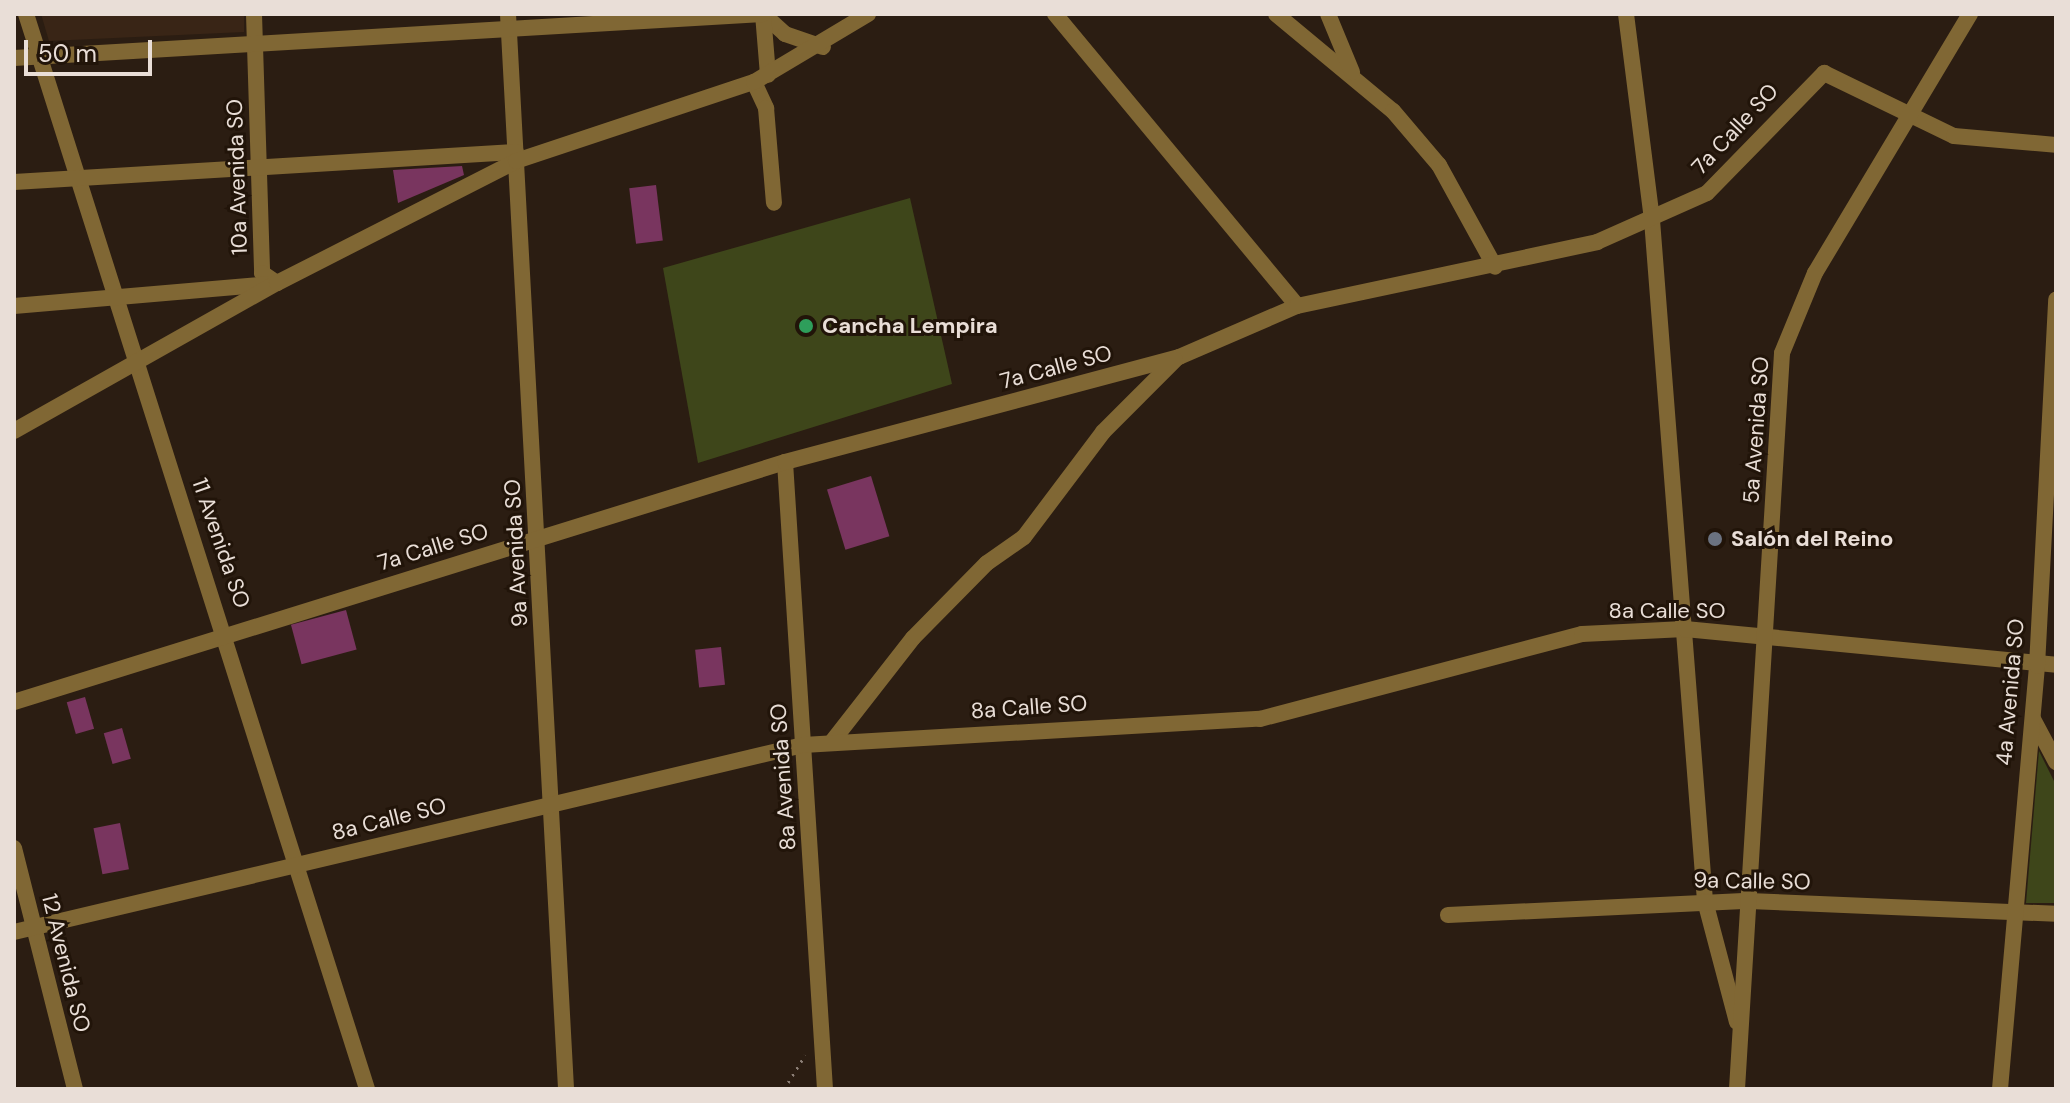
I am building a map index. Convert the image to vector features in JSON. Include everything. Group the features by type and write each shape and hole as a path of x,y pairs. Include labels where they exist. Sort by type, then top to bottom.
{"street":[{"name":"11 Avenida SO","path":"26,14 120,298 137,362 229,634 367,1089"},
{"name":"10a Avenida SO","path":"254,14 262,273 277,283"},
{"path":"764,14 785,34 823,47"},
{"path":"764,14 761,79 774,203"},
{"path":"14,58 255,44 508,22 779,14"},
{"path":"14,431 277,283 516,157 761,79 823,47 868,14"},
{"path":"1055,14 1297,306"},
{"path":"1276,14 1354,77 1439,165 1495,267"},
{"path":"1328,14 1354,77"},
{"path":"1626,14 1652,220 1705,901 1741,1035"},
{"name":"5a Avenida SO","path":"1737,1089 1778,391 1790,326 1970,14"},
{"name":"9a Avenida SO","path":"508,22 553,802 566,1089"},
{"name":"7a Calle SO","path":"14,702 785,462 1179,357 1297,306 1495,267 1597,242 1707,193 1824,73 1969,139 2056,145"},
{"path":"14,182 259,167 516,157"},
{"path":"14,306 277,283"},
{"name":"4a Avenida SO","path":"2000,1089 2012,913 2037,666 2056,299"},
{"path":"831,743 913,638 987,563 1024,537 1103,432 1179,357"},
{"name":"8a Avenida SO","path":"785,462 825,1089"},
{"name":"8a Calle SO","path":"14,932 803,745 1260,719 1582,634 1685,629 2037,666 2056,665"},
{"path":"2033,719 2056,762"},
{"name":"12 Avenida SO","path":"14,848 75,1089"},
{"name":"9a Calle SO","path":"1448,915 1705,901 2056,914"}],"path":[{"path":"784,1089 808,1050"}],"shaded area":[{"path":"41,14 244,14 244,32 49,41"}],"green space":[{"name":"Cancha Lempira","path":"910,198 952,384 698,463 663,268"},
{"path":"2039,751 2056,785 2056,903 2026,903"}],"building":[{"path":"462,166 464,175 398,203 393,170"},
{"path":"656,185 663,241 636,244 629,188"},
{"path":"871,476 889,536 845,550 827,489"},
{"path":"346,610 357,650 302,664 291,625"},
{"path":"721,647 725,685 699,688 695,650"},
{"path":"85,697 94,729 76,734 67,702"},
{"path":"122,728 131,759 113,764 104,733"},
{"path":"120,823 129,869 102,874 93,828"}],"place":[{"name":"Cancha Lempira","path":"806,326"},
{"name":"Salón del Reino","path":"1715,539"}]}
